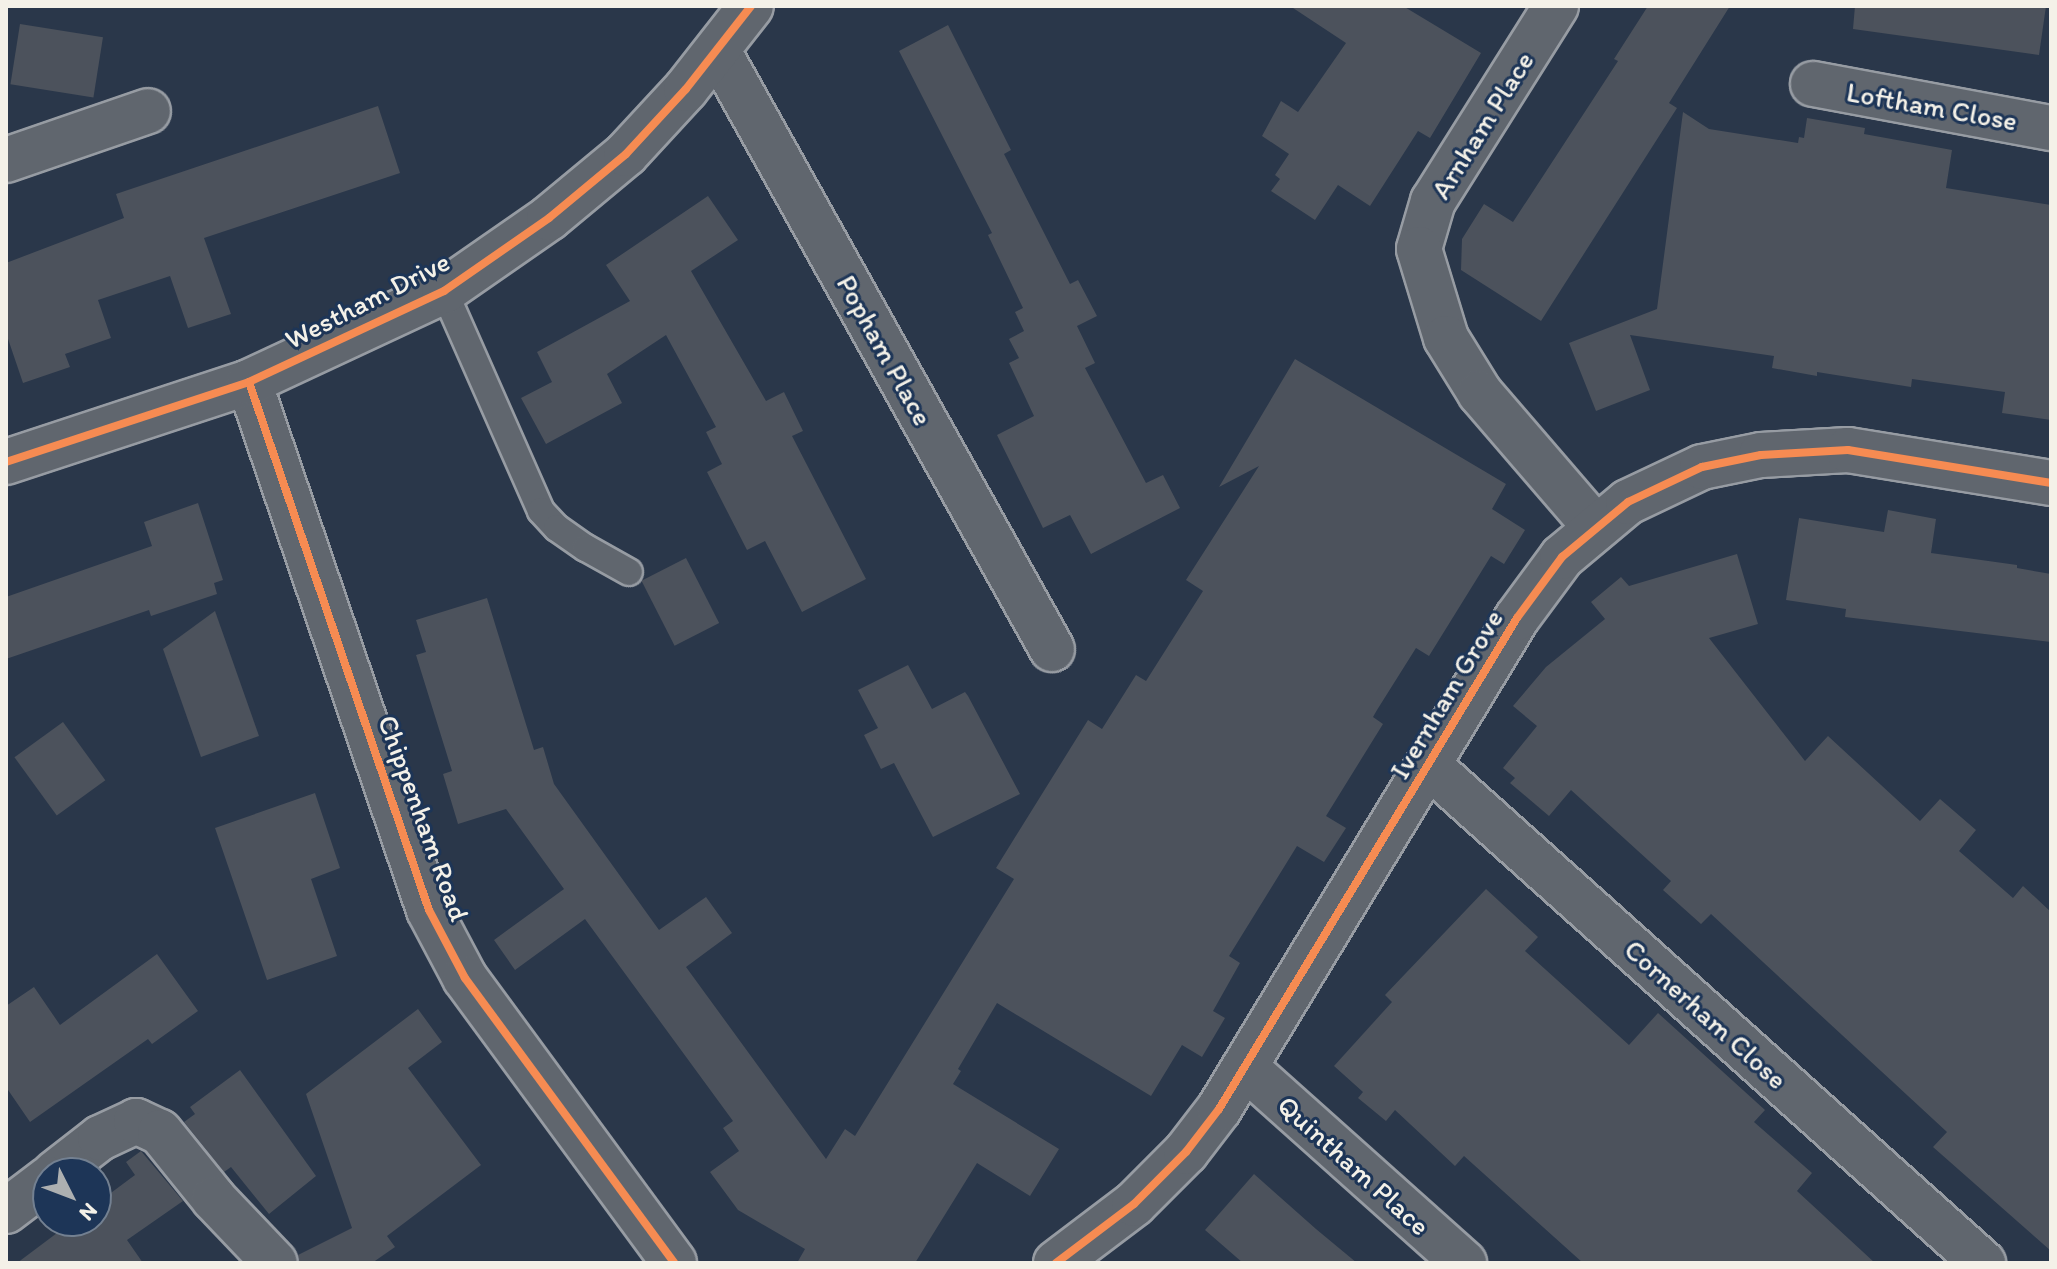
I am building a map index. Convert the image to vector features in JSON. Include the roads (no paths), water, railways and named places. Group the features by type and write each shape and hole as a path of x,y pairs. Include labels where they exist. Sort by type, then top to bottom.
{"street":[{"name":"Westham Drive","path":"6,462 249,382 444,291 549,218 626,154 718,51 751,6"},
{"name":"Arnham Place","path":"1556,6 1433,201 1419,249 1432,302 1446,338 1480,393 1596,528"},
{"name":"Popham Place","path":"718,51 1052,649"},
{"name":"Loftham Close","path":"1813,84 2051,128"},
{"path":"6,160 148,111"},
{"name":"Chippenham Road","path":"249,382 429,910 465,978 674,1263"},
{"name":"Ivernham Grove","path":"1056,1263 1134,1204 1186,1152 1219,1109 1517,618 1562,557 1628,502 1702,467 1761,455 1848,450 2051,483"},
{"name":"Cornerham Close","path":"1428,765 1983,1263"},
{"name":"Quintham Place","path":"1245,1067 1464,1263"},
{"path":"76,1157 100,1138 136,1121 160,1132 214,1199 275,1263"},
{"path":"6,1211 32,1191"}],"lane":[{"path":"444,291 541,511 586,548 629,572"}]}
